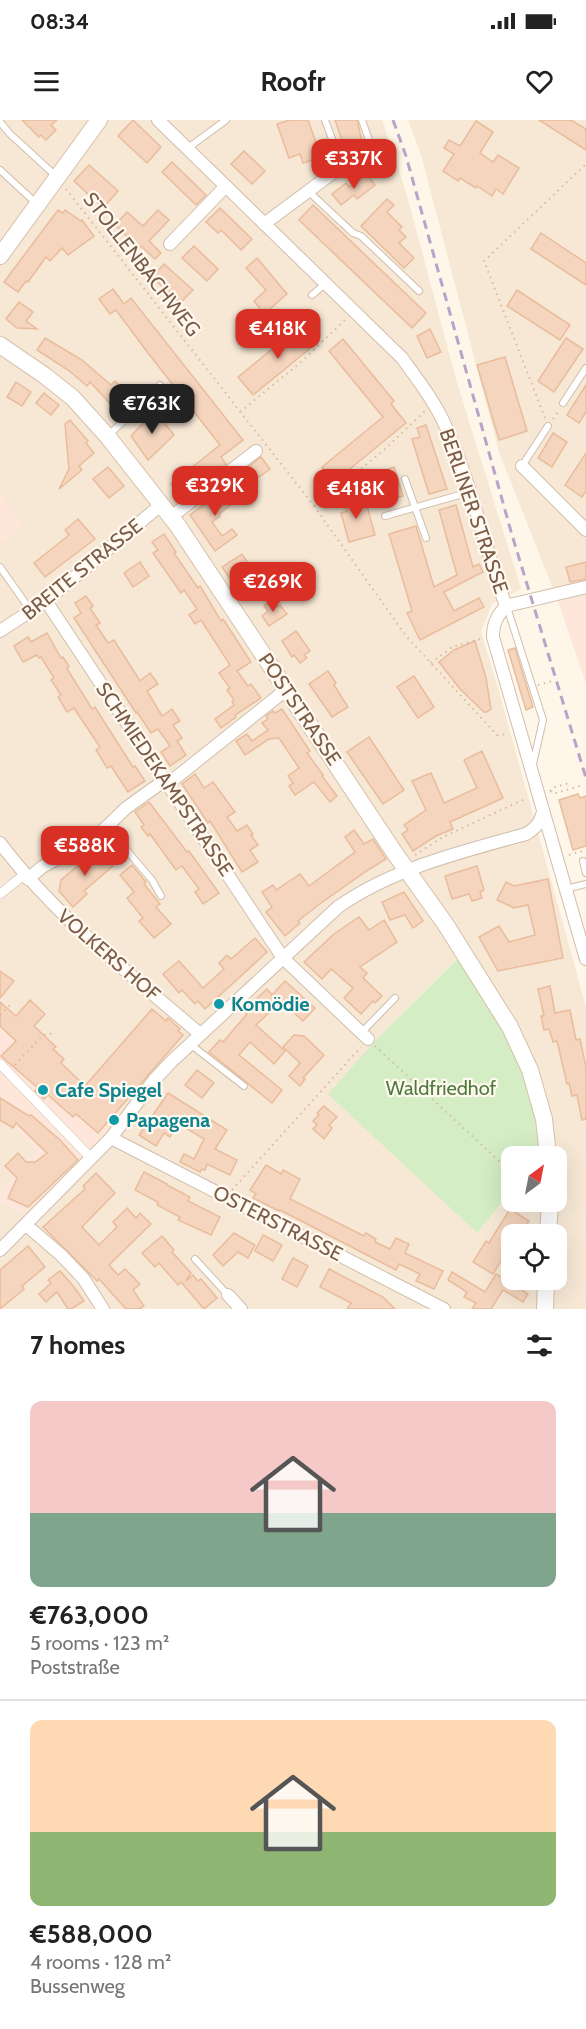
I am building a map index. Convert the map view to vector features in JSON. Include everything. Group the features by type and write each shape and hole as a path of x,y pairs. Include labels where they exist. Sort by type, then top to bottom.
{"main road":[{"path":"0,256 38,204 60,182 99,120"},
{"name":"POSTSTRASSE","path":"0,345 73,398 108,437 167,511 446,925 510,1028 530,1070 544,1119 547,1146"}],"street":[{"name":"BERLINER STRASSE","path":"158,120 402,358 434,403 447,428 470,492 506,606 493,625 493,637"},
{"path":"264,224 371,146"},
{"path":"170,244 226,186"},
{"path":"167,511 256,451"},
{"path":"522,466 586,530"},
{"name":"BREITE STRASSE","path":"0,631 31,612 167,511"},
{"path":"506,606 586,587"},
{"name":"SCHMIEDEKAMPSTRASSE","path":"46,601 283,958 365,1036"},
{"path":"0,1250 92,1159 111,1138 154,1080 190,1043 338,907 361,891 388,878 446,856 526,834 536,829 541,820 548,791 531,769 493,637"},
{"path":"0,894 42,867 94,839 126,808 167,782 287,689"},
{"path":"543,812 586,959"},
{"name":"VOLKERS HOF","path":"0,843 26,877 62,915 200,1034"},
{"path":"0,1065 92,1159"},
{"name":"OSTERSTRASSE","path":"111,1138 444,1309"},
{"path":"26,1225 61,1255 83,1278 103,1309"},
{"path":"535,1309 545,1294"},
{"path":"228,1295 241,1309"}],"lane":[{"path":"188,148 226,120"},
{"path":"325,120 342,166"},
{"path":"362,120 371,146"},
{"path":"0,122 60,182"},
{"path":"0,170 38,204"},
{"path":"308,191 353,233 361,236 419,291"},
{"path":"312,295 326,284"},
{"path":"563,403 586,368"},
{"path":"108,437 160,385"},
{"path":"522,466 548,426"},
{"path":"405,479 426,538"},
{"path":"385,516 470,492"},
{"path":"0,567 31,612"},
{"path":"506,606 543,720 531,769"},
{"path":"107,826 152,880 161,896"},
{"path":"583,861 586,873"},
{"path":"566,889 586,884"},
{"path":"365,1036 395,998"},
{"path":"190,1043 244,1086"},
{"path":"195,1259 228,1295"}],"path":[{"path":"548,426 484,261 586,164"},
{"name":"STOLLENBACHWEG","path":"60,182 314,506 406,636 497,735 520,733"},
{"path":"240,412 301,362 354,311"},
{"path":"314,506 383,451 434,403"},
{"path":"548,426 563,403"},
{"path":"431,663 452,647 472,640 493,637"},
{"path":"533,687 552,681"},
{"path":"408,871 413,856 443,837 521,800 569,783"},
{"path":"548,791 553,794 583,786"},
{"path":"557,858 586,850"},
{"path":"0,1015 10,1005"},
{"path":"8,1073 43,1035 56,1034"},
{"path":"226,1196 365,1036 501,1163"}],"shaded area":[{"path":"0,120 382,120 406,192 456,379 521,589 492,604 481,632 586,1007 586,1309 0,1309","holes":["458,957 536,1117 539,1146 567,1146 567,1212 501,1212 501,1203 477,1233 329,1094 375,1041"]},
{"path":"408,120 586,120 586,597 558,601 499,452 421,155"},
{"path":"0,494 22,526 0,543"},
{"path":"586,597 586,684 558,601"},
{"path":"0,996 116,1123 23,1215 0,1202 0,1191 37,1153 0,1109"}],"green space":[{"name":"Waldfriedhof","path":"459,957 519,1060 536,1117 539,1146 501,1146 501,1203 477,1233 328,1094 375,1041"}],"building":[{"path":"22,120 57,120 51,125 56,130 46,140 41,135 39,137"},
{"path":"133,120 161,147 147,163 118,136"},
{"path":"290,120 308,120 321,157 303,163 300,154 289,158 277,124"},
{"path":"335,120 357,120 362,141 344,146"},
{"path":"539,120 571,120 586,129 586,150"},
{"path":"476,121 493,132 480,153 493,162 498,155 519,168 503,194 496,189 492,196 460,178 458,181 443,171 454,154 444,148 449,140 460,146"},
{"path":"244,151 265,171 252,184 231,164"},
{"path":"172,162 206,195 196,205 162,172"},
{"path":"89,165 118,191 103,208 74,181"},
{"path":"367,174 375,185 357,199 354,195 341,205 332,194 346,183 349,187"},
{"path":"387,199 394,205 387,212 402,227 399,230 406,237 399,243 414,258 404,268 361,226"},
{"path":"313,205 426,313 412,328 299,220"},
{"path":"220,208 252,239 241,250 221,230 218,233 206,222"},
{"path":"58,210 63,213 65,210 82,220 94,236 68,255 62,248 50,261 46,257 18,292 4,282"},
{"path":"158,210 169,220 149,241 161,253 155,259 141,246 139,248 115,225 127,212 143,226"},
{"path":"541,233 586,263 586,285 531,249"},
{"path":"194,246 218,269 207,281 182,258"},
{"path":"257,258 287,294 264,314 254,301 266,290 246,268"},
{"path":"164,264 193,290 180,303 152,277"},
{"path":"113,289 124,304 131,298 243,440 221,457 226,464 182,498 171,484 220,445 116,310 110,314 99,299"},
{"path":"517,290 570,325 560,340 507,306"},
{"path":"19,302 33,312 26,321 37,329 17,328 6,319"},
{"path":"303,324 318,342 253,395 238,377"},
{"path":"430,329 441,352 427,358 417,336"},
{"path":"45,338 82,360 111,385 115,381 131,398 117,411 90,382 87,386 68,370 37,350"},
{"path":"566,338 583,349 554,392 538,381"},
{"path":"343,339 394,401 391,404 406,423 334,482 322,467 383,417 329,351"},
{"path":"505,357 527,431 499,440 477,365"},
{"path":"16,382 31,392 22,406 7,397"},
{"path":"586,385 586,412 579,423 567,415"},
{"path":"44,393 59,405 51,415 36,403"},
{"path":"155,411 174,435 148,460 131,436"},
{"path":"70,420 88,441 86,443 94,453 79,466 82,470 59,489 69,469 65,424"},
{"path":"426,425 447,489 429,494 412,439 420,437 417,428"},
{"path":"553,433 567,442 552,467 538,458"},
{"path":"586,453 586,491 582,497 565,485"},
{"path":"261,457 270,469 256,479 247,468"},
{"path":"108,467 124,486 109,498 93,479"},
{"path":"394,467 403,496 376,504 367,476"},
{"path":"226,485 237,500 212,522 222,536 232,529 237,535 215,551 190,515"},
{"path":"344,491 357,508 367,506 375,535 349,542 341,513 347,511 336,496"},
{"path":"456,505 473,567 479,564 483,572 444,592 454,611 479,598 484,607 420,640 407,613 412,611 389,534 416,526 434,587 457,575 439,510"},
{"path":"78,519 95,539 45,577 34,563 69,535 65,530"},
{"path":"164,534 176,552 174,553 198,588 200,586 221,621 223,619 251,662 237,671 248,686 251,684 261,698 235,715 236,717 221,728 215,719 234,705 232,702 234,700 227,690 230,688 219,673 230,665 201,620 195,624 189,615 197,609 184,590 181,593 153,553 158,550 152,542"},
{"path":"242,554 255,574 236,587 222,567"},
{"path":"140,562 149,576 133,587 124,573"},
{"path":"586,562 586,579 570,582 566,567"},
{"path":"288,565 293,571 265,594 260,588"},
{"path":"86,596 93,606 90,608 100,623 96,625 108,643 114,640 140,681 150,673 158,684 147,691 162,716 172,709 180,721 173,725 182,738 177,741 186,755 170,766 161,752 170,746 158,729 151,733 136,713 74,618 81,613 75,603"},
{"path":"272,600 277,607 280,605 287,614 269,626 262,616 268,611 264,606"},
{"path":"296,631 310,651 304,655 307,658 300,663 294,655 292,657 282,641"},
{"path":"47,633 61,658 63,657 69,666 67,668 92,709 95,707 133,767 135,766 145,781 128,792 111,766 107,768 96,750 100,747 74,708 67,712 58,697 61,695 51,680 54,678 41,657 37,655 23,662 14,646 28,637 31,642"},
{"path":"475,641 486,678 491,709 487,712 484,712 460,689 439,662 454,650"},
{"path":"515,648 533,707 526,710 508,650"},
{"path":"328,671 348,707 332,717 309,684"},
{"path":"414,676 434,707 418,718 397,687"},
{"path":"282,709 310,751 307,753 337,796 330,802 314,782 295,795 289,786 293,783 288,776 299,768 279,738 269,739 245,755 236,741 247,734 252,741 268,730 262,723 268,719 266,716"},
{"path":"369,737 404,790 383,804 347,752"},
{"path":"482,751 503,798 450,822 453,829 436,836 413,851 402,834 408,830 404,825 426,810 412,781 431,773 444,803 477,788 464,760"},
{"path":"195,774 204,788 213,782 235,812 227,817 237,831 247,825 253,834 251,835 258,845 250,850 258,862 242,872 210,821 208,823 182,784"},
{"path":"578,794 580,798 586,796 586,846 573,850 559,800"},
{"path":"149,802 187,852 189,851 219,893 203,904 195,892 199,889 182,866 176,870 150,834 148,836 141,827 144,825 135,812"},
{"path":"354,830 364,844 373,839 386,859 321,903 298,921 300,923 285,936 266,912 272,907 262,892 273,885 276,890 300,874 309,886 355,852 345,837"},
{"path":"104,850 109,851 109,861 113,866 84,891 87,894 73,907 59,891 61,880 96,851 99,854"},
{"path":"132,865 160,904 156,907 171,924 154,938 139,921 143,918 127,898 134,892 120,875"},
{"path":"477,866 484,890 480,892 482,898 472,901 469,894 452,899 445,876"},
{"path":"548,879 563,958 498,971 479,937 499,926 509,942 535,935 528,905 514,908 497,900 506,882 514,886"},
{"path":"404,892 423,921 413,928 405,915 390,920 382,902"},
{"path":"359,917 369,930 384,920 397,942 360,967 367,973 363,978 382,996 375,1003 373,1001 361,1014 344,998 353,988 331,969 322,979 304,962 334,934"},
{"path":"255,938 267,952 205,1009 198,1001 195,1004 182,990 179,993 163,974 179,961 203,988 224,969 219,963 227,955 231,959"},
{"path":"0,971 14,981 0,998"},
{"path":"285,981 315,1008 303,1021 281,1001 256,1025 285,1051 274,1064 250,1042 239,1055 282,1090 272,1103 209,1052 220,1040 223,1042 247,1014 243,1011 267,989 272,995"},
{"path":"550,986 555,1013 570,1010 576,1040 580,1039 586,1067 586,1119 582,1120 577,1095 572,1096 569,1083 567,1084 557,1041 553,1042 549,1029 544,1030 541,1016 544,1016 538,989"},
{"path":"30,1000 45,1014 34,1026 56,1047 53,1049 64,1059 61,1063 85,1086 152,1009 166,1021 168,1018 183,1035 98,1133 76,1114 73,1117 48,1095 44,1099 35,1091 38,1088 1,1056 16,1041 0,1026 0,1002 16,1016"},
{"path":"294,1035 304,1036 324,1055 303,1078 305,1079 300,1086 289,1076 300,1063 283,1047"},
{"path":"197,1070 214,1083 202,1098 185,1085"},
{"path":"168,1093 227,1130 215,1149 237,1160 230,1175 207,1164 205,1170 202,1169 200,1172 180,1162 184,1154 194,1159 204,1139 178,1123 170,1137 164,1133 156,1146 139,1135"},
{"path":"0,1098 29,1116 31,1115 60,1140 78,1160 28,1207 8,1198 17,1178 5,1166 18,1153 26,1162 35,1162 47,1153 16,1123 13,1128 0,1120"},
{"path":"324,1106 337,1117 329,1125 332,1128 324,1139 313,1129 317,1125 313,1121"},
{"path":"266,1165 281,1174 283,1170 300,1179 290,1199 364,1236 366,1233 376,1239 375,1242 390,1249 396,1238 409,1244 405,1253 443,1271 434,1289 416,1281 420,1274 399,1264 396,1270 253,1198 256,1194 250,1190"},
{"path":"144,1172 190,1197 188,1201 220,1217 211,1235 178,1220 180,1217 135,1190"},
{"path":"96,1173 115,1193 82,1227 99,1245 117,1227 113,1222 127,1208 136,1218 140,1213 151,1224 109,1265 118,1275 125,1269 140,1284 133,1290 144,1306 139,1309 126,1309 99,1279 97,1281 43,1227 85,1189 83,1186"},
{"path":"508,1212 515,1212 529,1221 527,1224 501,1224 501,1261 493,1274 473,1262 486,1241 489,1243"},
{"path":"234,1233 255,1245 248,1258 238,1252 223,1266 213,1255"},
{"path":"263,1235 282,1245 273,1261 255,1251"},
{"path":"162,1236 174,1250 172,1252 191,1273 186,1281 193,1275 198,1281 201,1279 217,1298 204,1309 181,1282 178,1285 159,1263 155,1267 142,1253"},
{"path":"28,1246 45,1267 22,1286 24,1289 0,1309 0,1270"},
{"path":"293,1258 308,1266 297,1287 282,1279"},
{"path":"329,1269 383,1297 395,1309 347,1309 351,1303 320,1287"},
{"path":"60,1271 84,1301 71,1309 68,1309 57,1292 46,1302 39,1294 51,1283 48,1280"},
{"path":"452,1272 485,1292 496,1274 501,1277 501,1290 503,1290 491,1309 472,1309 476,1303 464,1297 467,1292 448,1280"},
{"path":"503,1290 522,1290 528,1294 523,1302"}],"railway":[{"path":"393,120 406,156 512,535 586,778"}],"place":[{"name":"Komödie","path":"219,1004"},
{"name":"Cafe Spiegel","path":"43,1090"},
{"name":"Papagena","path":"114,1120"}]}
